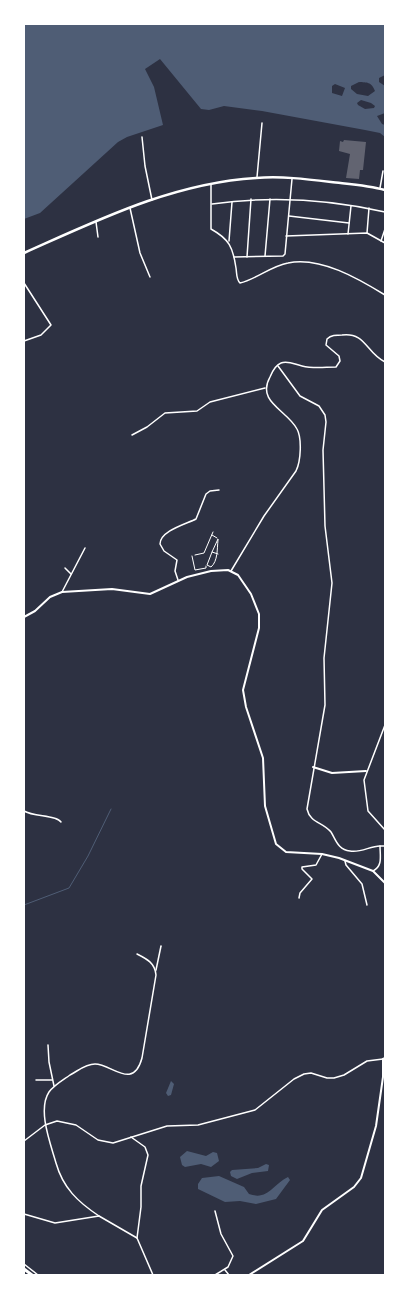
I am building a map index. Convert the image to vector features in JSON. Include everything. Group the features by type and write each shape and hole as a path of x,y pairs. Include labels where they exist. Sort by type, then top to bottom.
{"highway":[{"path":"24,253 95,220 181,190 211,183 257,177 292,178 380,188 385,190"},
{"path":"24,1269 32,1275"}],"main road":[{"path":"24,617 35,611 50,598 62,592 112,589 150,594 178,580 216,570 231,571 238,575 244,582 258,614 259,628 244,690 246,707 263,758 265,806 275,840 279,847 286,852 322,854 345,860 373,871 385,883"},
{"path":"313,767 332,773 366,771"},
{"path":"249,1275 303,1241 314,1220 322,1210 354,1187 361,1178 376,1126 383,1077 384,1058"}],"street":[{"path":"257,177 262,124"},
{"path":"142,137 145,166 152,200"},
{"path":"380,188 383,171"},
{"path":"234,257 283,256 285,254 292,178"},
{"path":"211,183 211,229 222,234 228,242 234,257 237,278 240,283 248,281 272,268 288,263 311,262 357,278 385,295"},
{"path":"212,204 251,199 289,199 369,208 385,212"},
{"path":"247,257 251,199"},
{"path":"265,256 270,199"},
{"path":"228,242 232,201"},
{"path":"348,234 351,206"},
{"path":"130,208 140,253 150,277"},
{"path":"367,233 369,208"},
{"path":"288,216 349,223"},
{"path":"95,220 98,237"},
{"path":"381,241 385,229"},
{"path":"286,236 367,233 385,243"},
{"path":"24,283 51,325 41,335 24,342"},
{"path":"231,571 264,516 296,471 298,464 299,433 295,425 268,397 265,388 278,366 286,362 308,368 336,367 340,361 339,356 326,345 326,338 330,336 349,334 359,337 371,352 385,362"},
{"path":"278,366 300,396 319,406 325,415 326,422 323,450 325,526 332,583 324,658 324,705 313,767 307,809 308,816 331,832 336,842 347,851 358,851 385,846"},
{"path":"132,435 147,427 165,413 197,411 210,402 256,389 265,388"},
{"path":"178,580 175,570 177,560 162,549 160,544 161,538 167,533 196,519 208,492 219,490"},
{"path":"195,555 204,553 213,532"},
{"path":"207,565 211,567 213,565 217,554 218,540 217,537 212,534"},
{"path":"192,556 195,570 206,568 218,540"},
{"path":"62,592 85,548"},
{"path":"212,552 217,554"},
{"path":"65,568 71,574"},
{"path":"385,725 366,771 364,780 367,808 385,830"},
{"path":"24,811 36,816 56,818 61,822"},
{"path":"373,871 378,869 380,864 380,846"},
{"path":"299,898 300,892 312,879 302,869 302,867 316,865 322,854"},
{"path":"345,860 346,865 362,884 366,905"},
{"path":"137,1238 99,1216 73,1197 63,1183 45,1125 46,1098 54,1086 81,1068 92,1064 101,1065 122,1075 131,1073 137,1068 142,1058 161,946"},
{"path":"137,954 150,961 156,972"},
{"path":"48,1045 54,1086"},
{"path":"24,1141 45,1125 57,1121 68,1122 98,1140 107,1143 113,1143 167,1126 198,1125 250,1112 259,1108 299,1075 311,1073 327,1078 334,1078 344,1075 366,1061 384,1058"},
{"path":"36,1080 52,1080"},
{"path":"131,1137 145,1147 148,1155 141,1186 141,1207 137,1238 153,1275"},
{"path":"215,1211 220,1234 233,1256 225,1270 215,1275"},
{"path":"24,1214 55,1223 99,1216"},
{"path":"24,1264 38,1275"},
{"path":"225,1270 229,1275"}],"water":[{"path":"24,24 385,24 385,75 379,78 379,82 385,86 385,113 377,116 382,124 385,125 385,137 380,133 262,111 224,106 209,110 201,109 160,59 145,69 154,87 163,125 127,137 118,142 40,213 24,219","holes":["359,82 370,84 375,91 368,96 357,94 351,89 351,86","335,84 345,88 342,96 332,93 332,86","361,100 375,106 374,108 365,109 357,103"]},
{"path":"171,1081 174,1084 171,1095 168,1096 166,1093"},
{"path":"187,1151 206,1156 213,1152 217,1153 219,1161 211,1167 201,1164 185,1167 182,1165 180,1157"},
{"path":"266,1164 269,1165 268,1171 252,1173 237,1179 231,1176 230,1172 232,1170 258,1168"},
{"path":"219,1176 244,1187 249,1194 256,1196 266,1194 288,1177 290,1180 276,1199 256,1204 240,1201 225,1202 198,1189 198,1184 202,1178"}],"building":[{"path":"344,140 366,142 363,170 360,170 359,179 346,178 350,154 339,151 340,141 343,142"}],"waterway":[{"path":"24,905 69,888 88,856 111,809"}]}
